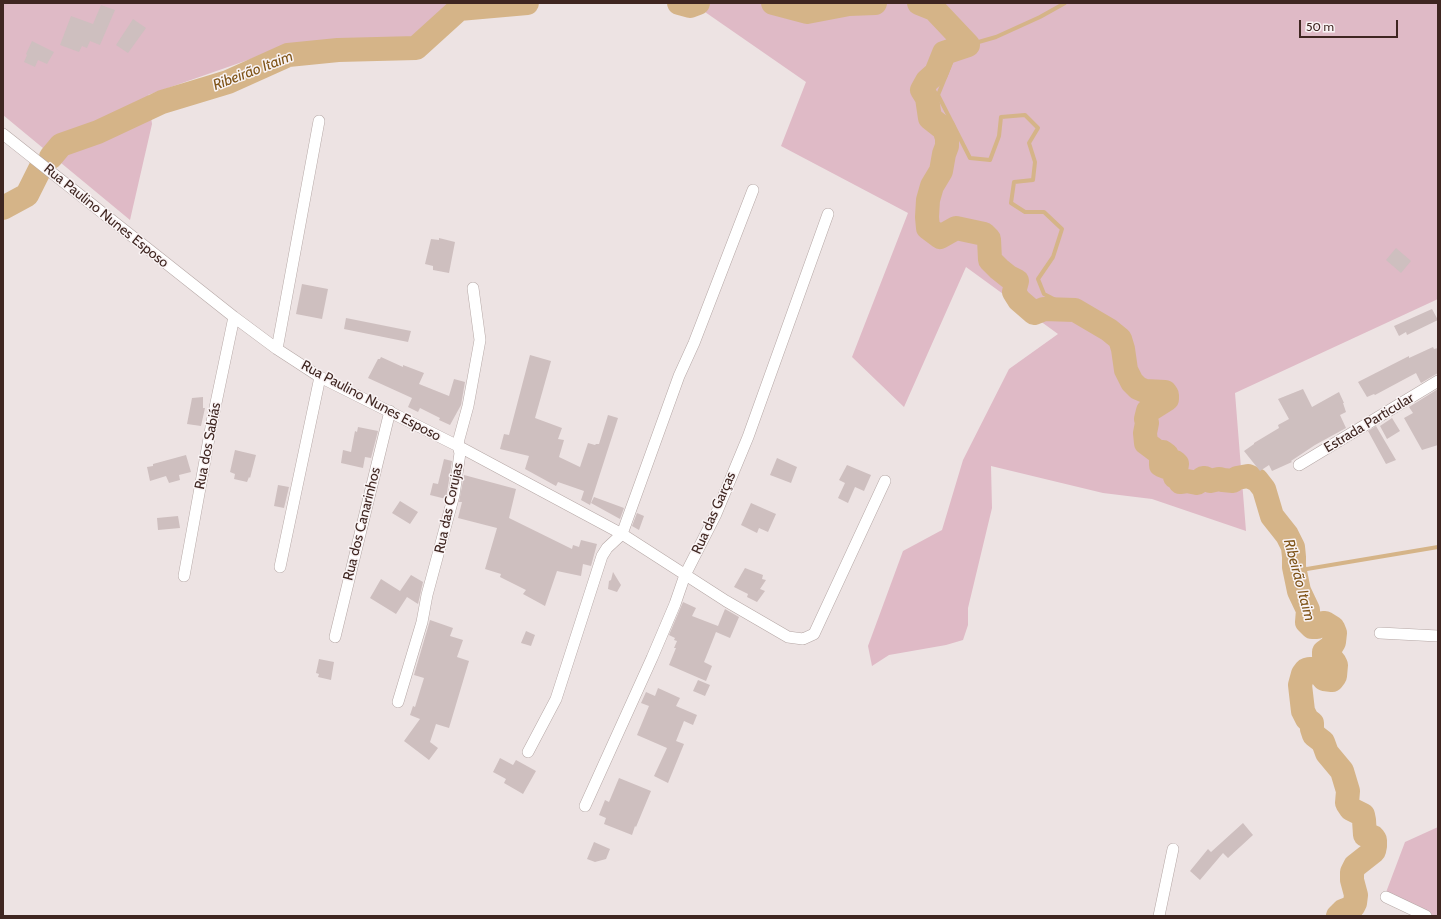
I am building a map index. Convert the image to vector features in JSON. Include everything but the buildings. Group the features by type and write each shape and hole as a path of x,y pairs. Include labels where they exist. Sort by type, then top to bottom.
{"street":[{"path":"278,349 319,121"},
{"name":"Rua Paulino Nunes Esposo","path":"3,134 234,317 320,377 458,446 622,534 726,601 788,637 803,639 814,634 885,481"},
{"path":"528,752 556,699 602,556 607,548 622,534 679,376 694,343 753,190"},
{"name":"Rua das Garças","path":"585,806 652,658 675,604 685,575 716,514 748,437 828,214"},
{"name":"Rua das Corujas","path":"398,702 422,622 427,595 439,556 454,495 459,460 458,446 468,406 480,340 473,288"},
{"name":"Rua dos Sabiás","path":"184,576 212,422 234,317"},
{"path":"280,566 320,377"},
{"name":"Estrada Particular","path":"1299,465 1438,381"},
{"name":"Rua dos Canarinhos","path":"335,637 390,412"},
{"path":"1380,633 1438,636"},
{"path":"1159,916 1173,849"},
{"path":"1386,897 1426,916"}],"shaded area":[{"path":"3,3 451,3 413,38 285,47 148,95 152,124 130,220 3,115"},
{"path":"692,3 1438,3 1438,299 1235,393 1246,531 1152,499 1103,493 991,466 992,508 968,608 968,625 963,640 946,645 889,655 872,666 868,646 903,551 942,530 963,460 1009,369 1058,334 966,267 904,407 852,357 908,213 781,146 806,82"},
{"path":"1438,827 1438,916 1433,916 1385,895 1405,842"}],"waterway":[{"name":"Ribeirão Itaim","path":"51,157 61,145 98,132 162,102 228,82 288,55 338,50 416,48 459,9 527,3"},
{"name":"Ribeirão Itaim","path":"679,3 690,6 698,3"},
{"name":"Ribeirão Itaim","path":"773,3 807,12 849,4 875,3"},
{"name":"Ribeirão Itaim","path":"919,3 934,9 968,45 944,53 936,73 927,81 922,90 927,98 930,118 944,129 947,138 947,146 941,171 932,186 928,200 928,228 940,237 956,228 984,234 989,239 990,260 1009,277 1017,281 1014,292 1019,300 1034,313 1044,309 1075,310 1109,330 1120,339 1126,370 1132,382 1138,388 1145,391 1165,392 1167,395 1167,399 1148,411 1146,419 1146,443 1158,452 1163,452 1167,455 1166,458 1161,461 1161,465 1166,467 1175,462 1177,464 1175,477 1178,478 1180,482 1187,481 1197,483 1203,478 1210,481 1219,479 1233,481 1237,478 1248,476 1257,480 1264,489 1272,516 1287,535 1293,547 1294,567 1299,591 1308,610 1307,622 1312,627 1317,627 1325,623 1333,628 1335,633 1334,642 1331,647 1324,652 1324,656 1334,661 1336,665 1335,676 1332,680 1324,679 1317,670 1306,670 1303,674 1300,685 1303,711 1307,719 1312,723 1314,735 1323,742 1327,753 1342,771 1348,791 1347,803 1351,809 1363,815 1365,835 1373,837 1375,840 1374,851 1355,866 1352,872 1352,880 1356,895 1355,903 1353,907 1343,911 1338,916"},
{"name":"Ribeirão Itaim","path":"1065,3 1040,17 996,37 968,45 953,58 938,95 970,158 990,160 999,136 1001,117 1025,115 1038,128 1029,143 1035,162 1033,180 1014,182 1011,203 1025,212 1044,212 1062,229 1053,257 1038,279 1044,294 1075,310"},
{"name":"Ribeirão Itaim","path":"3,208 27,195 40,169"},
{"path":"1295,571 1438,547"}]}
